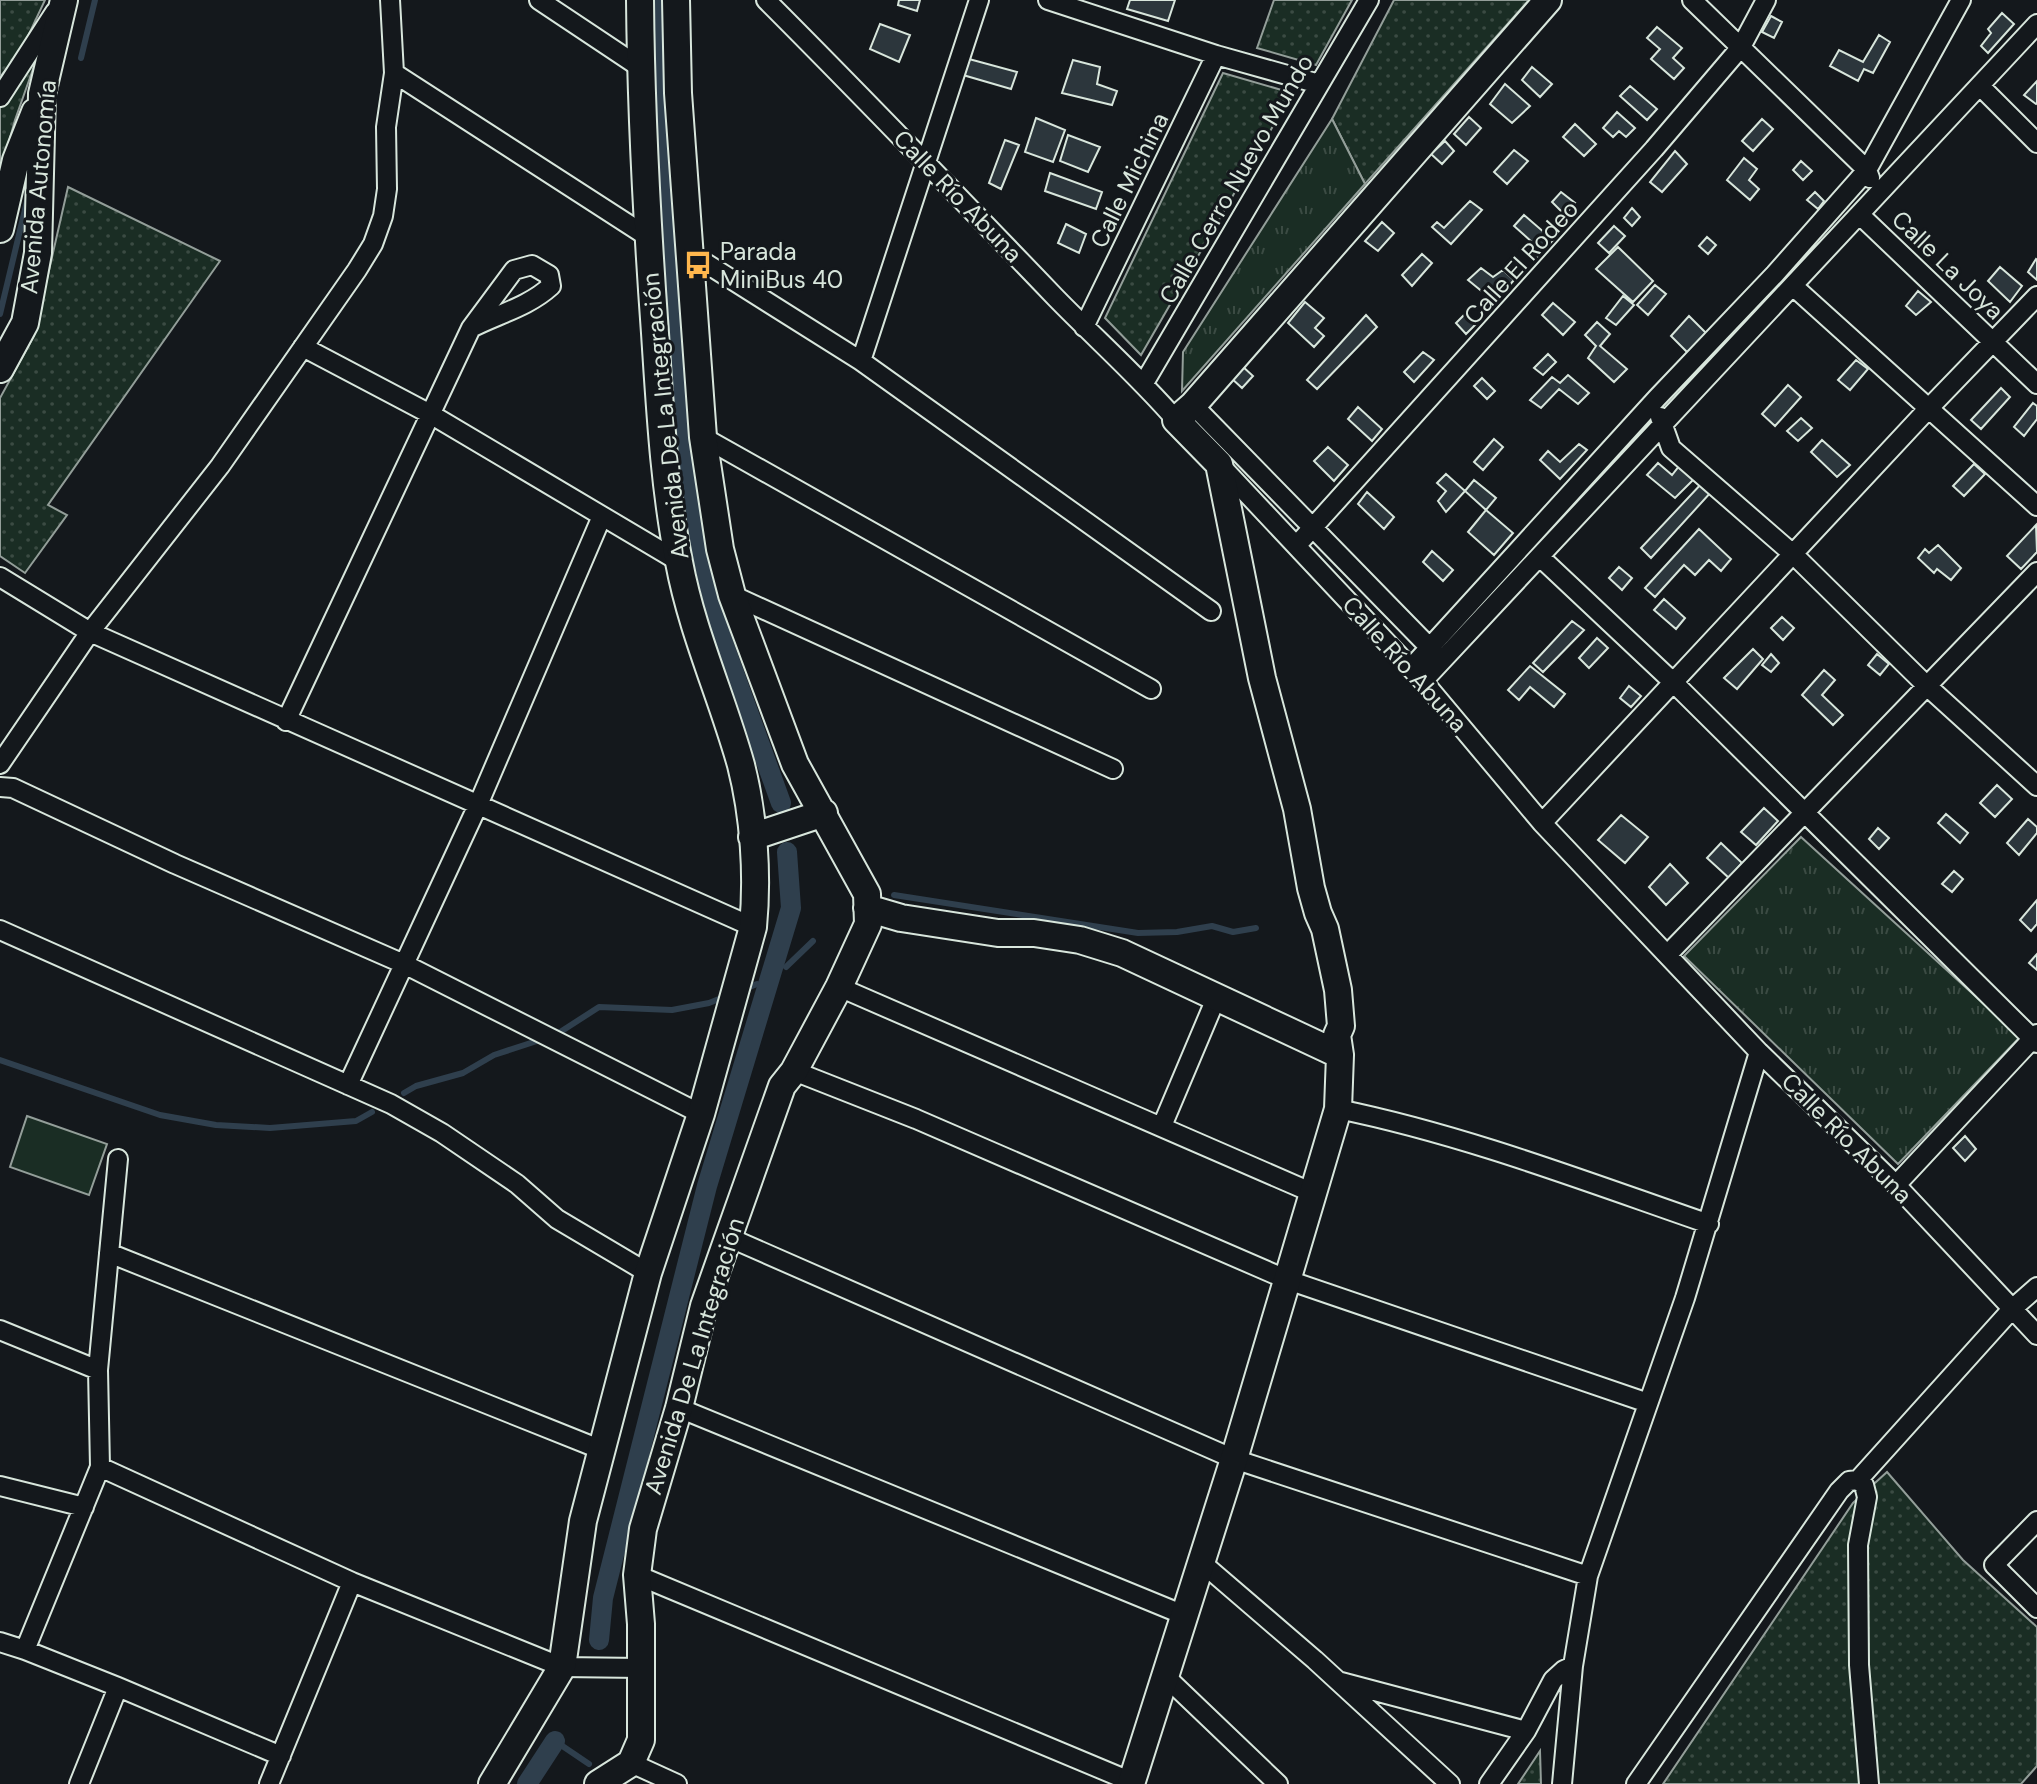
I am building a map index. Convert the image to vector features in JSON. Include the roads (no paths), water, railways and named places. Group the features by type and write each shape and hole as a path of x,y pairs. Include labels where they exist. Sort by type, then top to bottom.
{"main road":[{"name":"Avenida Autonomía","path":"0,369 25,323 38,253 42,94 63,0"},
{"name":"Avenida De La Integración","path":"492,1784 562,1667 583,1521 648,1273 701,1114 753,927 757,878 741,767 691,612 678,561 662,433 648,237 640,0"},
{"name":"Avenida De La Integración","path":"631,1763 641,1740 637,1575 643,1529 679,1408 704,1306 782,1086 794,1071 839,987 868,924 867,894 795,764 732,595 711,503 688,252 678,93 676,0"},
{"path":"1185,412 1548,0"},
{"path":"0,229 16,160 42,94"},
{"name":"Calle Río Abuna","path":"1185,412 1219,464"},
{"path":"1132,1783 1234,1459 1338,1109 1340,1055 1337,1035 1341,1026 1338,990 1325,929 1311,888 1297,809 1262,678 1219,464"},
{"path":"752,837 824,813"},
{"path":"867,908 901,918 984,931 1034,933 1080,940 1122,953 1340,1055"},
{"path":"598,1784 631,1763"}],"street":[{"path":"0,97 63,0"},
{"path":"0,764 90,632 220,466 373,244 383,216 387,189 386,127 394,73 390,0"},
{"path":"539,0 641,68"},
{"name":"Calle Río Abuna","path":"766,0 1084,327 1144,383 1185,412"},
{"path":"861,361 979,0"},
{"path":"1048,0 1216,55 1319,84"},
{"name":"Calle Cerro Nuevo Mundo","path":"1144,383 1369,0"},
{"path":"1692,0 1867,170 1877,196"},
{"name":"Calle El Rodeo","path":"1297,545 1654,149 1741,47 1766,0"},
{"path":"1417,675 1657,398 1775,274 1867,170 1961,0"},
{"path":"1436,654 1540,557 2037,24"},
{"name":"Calle Michina","path":"1084,327 1216,55"},
{"path":"394,73 648,237"},
{"path":"1980,86 2037,143"},
{"name":"Calle La Joya","path":"1860,215 2037,384"},
{"path":"688,252 861,361 1211,611"},
{"path":"1793,286 2037,506"},
{"path":"1542,823 2037,296"},
{"path":"286,721 471,328"},
{"path":"303,347 432,415 678,561"},
{"path":"1657,398 1662,427 1671,448 1793,554 1927,686 2033,774"},
{"path":"1185,412 1313,528 1436,654"},
{"path":"703,437 1151,689"},
{"name":"Calle Río Abuna","path":"1219,464 1417,675 1542,823 1759,1052 1896,1185 2037,1335"},
{"path":"348,1085 478,805 602,516"},
{"path":"1540,557 1674,683 2036,1039 1896,1185"},
{"path":"1668,954 2037,572"},
{"path":"0,577 90,632 753,927"},
{"path":"732,595 1113,769"},
{"path":"0,787 13,788 175,864 404,964 701,1114"},
{"path":"0,930 391,1104 442,1133 517,1184 557,1219 648,1273"},
{"path":"839,987 1313,1193"},
{"path":"1162,1126 1217,996"},
{"path":"1562,1784 1573,1666 1588,1576 1709,1224 1759,1052"},
{"path":"794,1071 916,1119 1288,1280 1648,1403"},
{"path":"1338,1109 1384,1118 1469,1143 1709,1224"},
{"path":"25,1650 100,1467 98,1370 118,1159"},
{"path":"728,1237 1234,1459 1588,1576"},
{"path":"109,1253 602,1450"},
{"path":"1636,1784 1839,1491 1849,1481 1858,1480 2012,1309 2037,1287"},
{"path":"0,1330 98,1370"},
{"path":"679,1408 1184,1615"},
{"path":"100,1467 352,1582 562,1667 641,1668"},
{"path":"1858,1480 1864,1485 1867,1497 1858,1545 1858,1620 1869,1784"},
{"path":"0,1486 84,1507"},
{"path":"2037,1521 1994,1565 2037,1608"},
{"path":"1201,1562 1450,1784"},
{"path":"637,1575 1132,1783"},
{"path":"269,1784 352,1582"},
{"path":"0,1642 118,1687 281,1756"},
{"path":"1489,1784 1526,1731 1553,1680 1573,1666"},
{"path":"1165,1676 1278,1784"},
{"path":"1338,1681 1526,1731"},
{"path":"79,1784 118,1687"},
{"path":"631,1763 677,1784"}],"waterway":[{"path":"81,58 95,0"},
{"path":"654,0 659,123 668,186 680,413 698,536 721,637 781,803"},
{"path":"0,314 28,197"},
{"path":"599,1640 603,1598 707,1186 791,908 787,852"},
{"path":"894,895 1138,933 1177,932 1212,926 1233,932 1256,928"},
{"path":"786,967 813,941"},
{"path":"742,990 757,984"},
{"path":"554,1036 599,1007 672,1010 724,997"},
{"path":"404,1093 416,1086 463,1073 494,1055 543,1039"},
{"path":"0,1060 160,1115 216,1125 270,1128 356,1121 372,1112"},
{"path":"555,1741 589,1764"},
{"path":"527,1784 555,1741"}],"place":[{"name":"Parada MiniBus 40","path":"698,265"}]}
